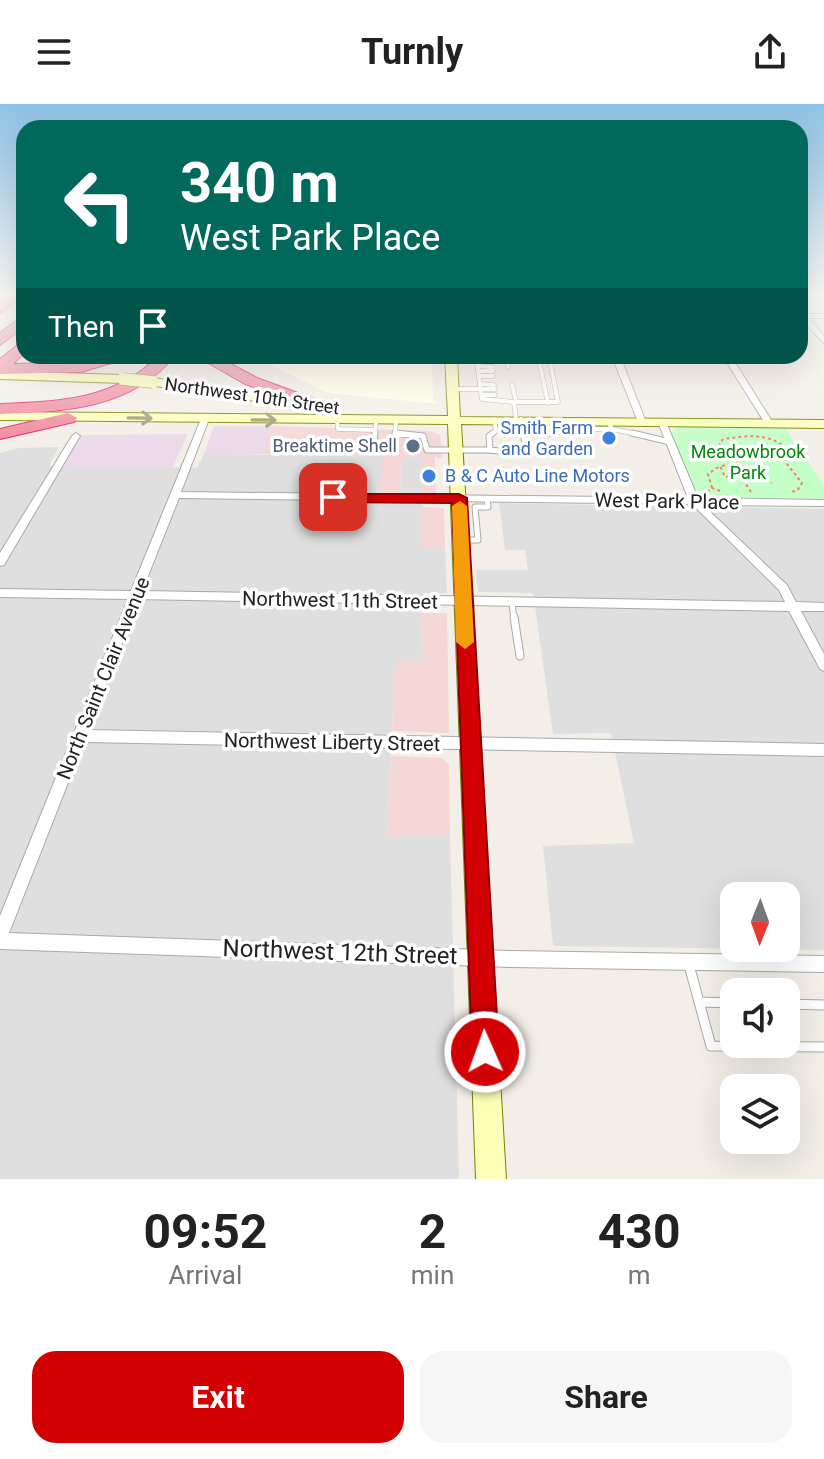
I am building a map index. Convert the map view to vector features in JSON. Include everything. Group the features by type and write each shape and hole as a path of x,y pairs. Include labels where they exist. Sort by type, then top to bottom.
{"highway":[{"path":"0,371 16,354"},
{"path":"0,371 30,372 101,364"},
{"path":"0,409 54,406 103,395 131,384 156,364"},
{"path":"219,364 251,381 334,415"},
{"path":"0,417 36,416"},
{"path":"0,434 74,417"}],"main road":[{"path":"451,364 457,450 465,508 461,540 463,602 491,1179"},
{"name":"Northwest 10th Street","path":"30,372 153,382 334,415 375,426 455,419 519,419 567,428 642,422 824,424"},
{"name":"Northwest 10th Street","path":"36,416 205,419 439,414 455,419"}],"street":[{"path":"619,364 642,422"},
{"path":"732,364 769,423"},
{"name":"North Saint Clair Avenue","path":"0,938 205,419"},
{"path":"662,422 694,501 783,588 824,666"},
{"path":"0,562 76,436"},
{"name":"West Park Place","path":"175,495 465,508 487,499 824,503"},
{"name":"Northwest 11th Street","path":"0,593 824,607"},
{"name":"Northwest Liberty Street","path":"80,736 824,750"},
{"name":"Northwest 12th Street","path":"0,938 482,957 824,964"}],"lane":[{"path":"540,364 548,403"},
{"path":"479,374 487,401 548,403 559,399 551,364"},
{"path":"479,374 493,376"},
{"path":"479,374 493,376"},
{"path":"479,374 493,376"},
{"path":"479,374 493,376"},
{"path":"453,389 479,374 493,376"},
{"path":"396,422 395,435 423,436 427,450 490,450 527,454 513,389 504,392"},
{"path":"490,450 489,436 496,431 494,419"},
{"path":"610,425 670,442"},
{"path":"373,449 375,426"},
{"path":"547,434 567,428"},
{"path":"465,508 488,507 487,499"},
{"path":"512,603 520,656"},
{"path":"689,962 711,1046 824,1047"},
{"path":"699,1002 720,1003"},
{"path":"800,1004 824,1005"}],"path":[{"path":"752,475 729,457 720,444 723,439 755,435 778,441 786,448 787,464 802,483 797,491 789,493"},
{"path":"713,455 729,457"},
{"path":"728,463 729,457"},
{"path":"712,488 708,474 728,463 736,464"},
{"path":"720,466 725,477 764,476 772,483"},
{"path":"740,475 751,493 740,493"},
{"path":"706,493 712,488"},
{"path":"712,488 728,493"}],"shaded area":[{"path":"268,364 432,364 433,401 438,404 328,393"},
{"path":"214,426 272,426 263,454 204,454"},
{"path":"272,426 430,431 440,435 442,458 435,458 436,495 422,495 423,458 401,457 400,495 380,494 383,456 263,454"},
{"path":"188,434 172,468 63,467 81,435"},
{"path":"59,447 49,466 197,468 204,454 383,456 400,495 401,457 423,458 422,546 445,547 447,593 422,593 423,662 395,662 387,836 450,836 459,1179 0,1179 0,453 19,448"},
{"path":"499,503 824,509 824,950 800,950 800,882 720,882 720,948 553,946 543,846 634,843 611,733 553,734 533,593 478,592 476,570 528,570 525,550 505,550"},
{"path":"422,507 444,508 445,547 422,547"},
{"path":"422,613 447,613 449,733 392,731 395,662 423,662"},
{"path":"391,756 442,758 449,765 450,836 387,836"}],"green space":[{"name":"Meadowbrook Park","path":"678,427 785,428 824,485 824,499 705,496 696,490 671,433"}],"slow traffic":[{"path":"460,506 465,642"}],"place":[{"name":"Smith Farm and Garden","path":"609,438"},
{"name":"Breaktime Shell","path":"413,446"},
{"name":"B & C Auto Line Motors","path":"429,476"}],"route":[{"path":"333,497 459,498 485,1052"}]}
